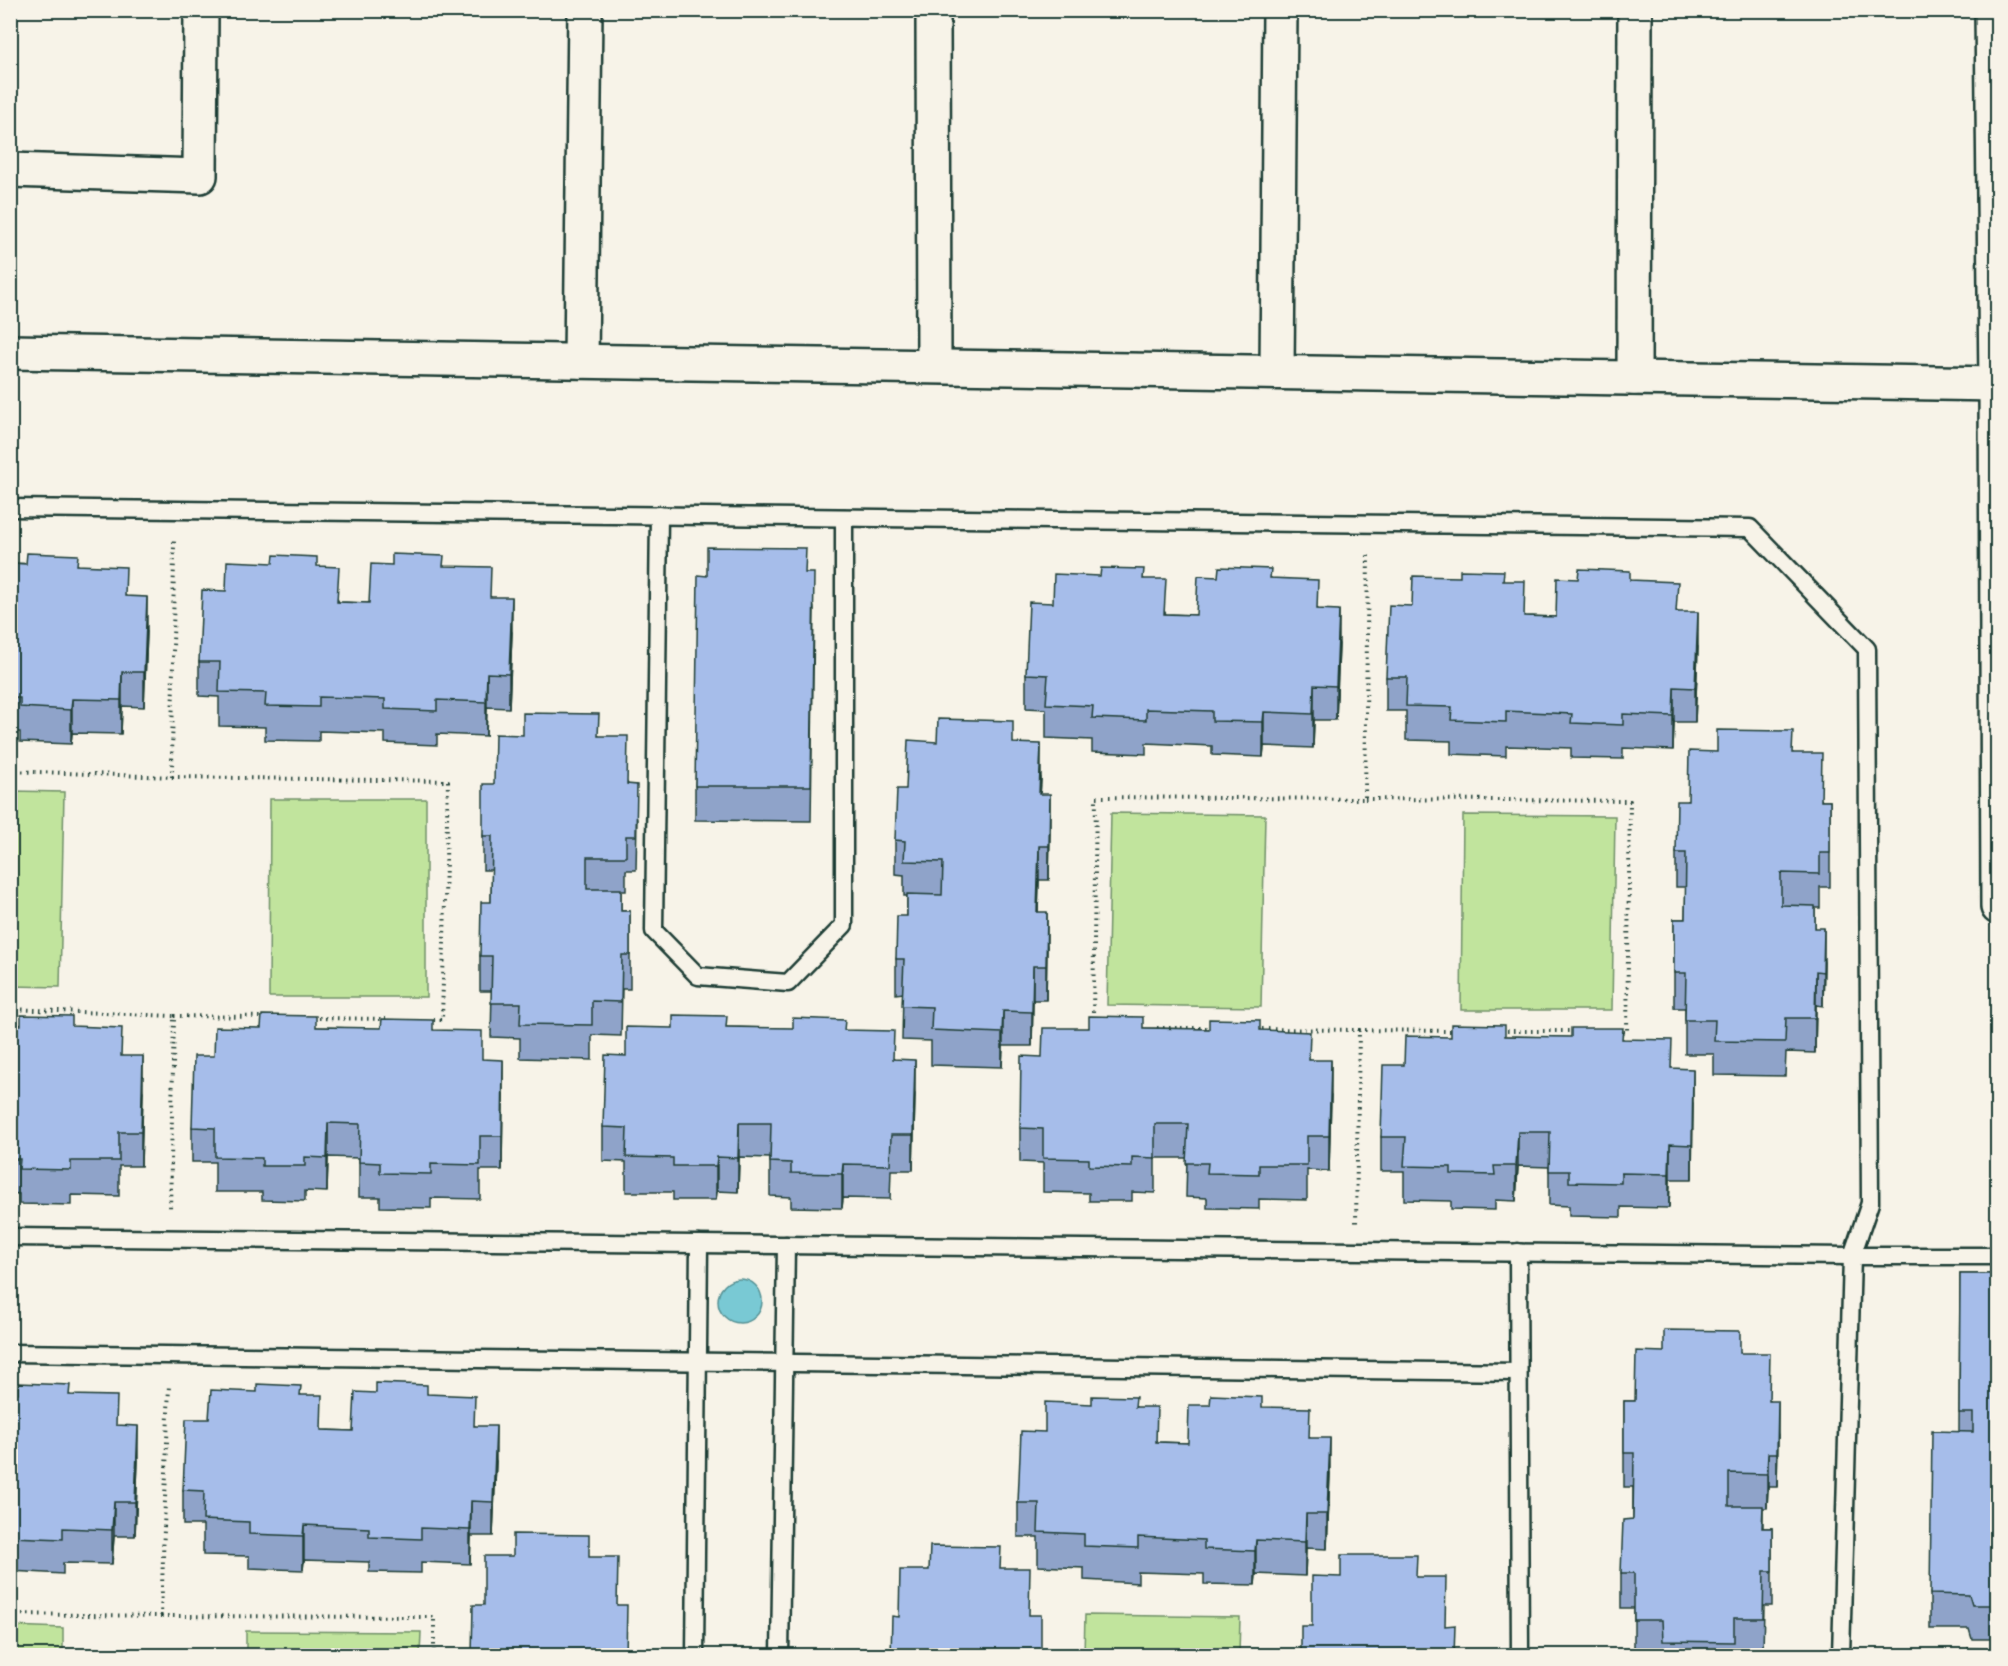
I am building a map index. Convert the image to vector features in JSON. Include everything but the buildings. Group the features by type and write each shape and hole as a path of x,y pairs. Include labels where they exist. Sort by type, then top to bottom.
{"street":[{"path":"10,170 200,176 201,10"},
{"path":"581,361 585,10"},
{"path":"933,10 934,366"},
{"path":"1277,372 1280,10"},
{"path":"1634,378 1635,10"},
{"path":"1992,10 1997,384 1998,907"},
{"path":"10,352 1997,384"}],"lane":[{"path":"10,508 1750,528 1867,649 1870,1203 1852,1256 1842,1656"},
{"path":"659,515 654,931 698,976 788,983 844,925 844,518"},
{"path":"10,1237 1998,1256"},
{"path":"695,1656 696,1362 699,1244"},
{"path":"780,1656 786,1245"},
{"path":"1518,1252 1520,1656"},
{"path":"10,1353 1517,1372"}],"path":[{"path":"172,777 174,510"},
{"path":"1365,799 1368,524"},
{"path":"10,771 172,777 448,781 442,1020 419,1020"},
{"path":"1093,1027 1096,797 1630,801 1628,1032 1616,1032"},
{"path":"10,1009 174,1016 267,1017"},
{"path":"169,1239 174,1016"},
{"path":"302,1018 396,1019"},
{"path":"1151,1028 1220,1029"},
{"path":"1255,1029 1464,1031"},
{"path":"1356,1250 1359,1030"},
{"path":"1499,1031 1581,1032"},
{"path":"161,1616 170,1355"},
{"path":"10,1614 434,1617 434,1656"}],"green space":[{"path":"11,791 64,792 60,987 11,986"},
{"path":"270,799 426,799 426,997 269,997"},
{"path":"1111,813 1265,815 1261,1007 1107,1005"},
{"path":"1463,815 1615,816 1612,1010 1461,1010"},
{"path":"1085,1615 1240,1617 1239,1655 1084,1655"},
{"path":"11,1626 63,1628 63,1655 11,1655"},
{"path":"246,1631 421,1632 420,1655 246,1655"}],"water":[{"path":"740,1279 755,1286 762,1301 755,1316 740,1323 725,1316 718,1301 725,1286"}]}
